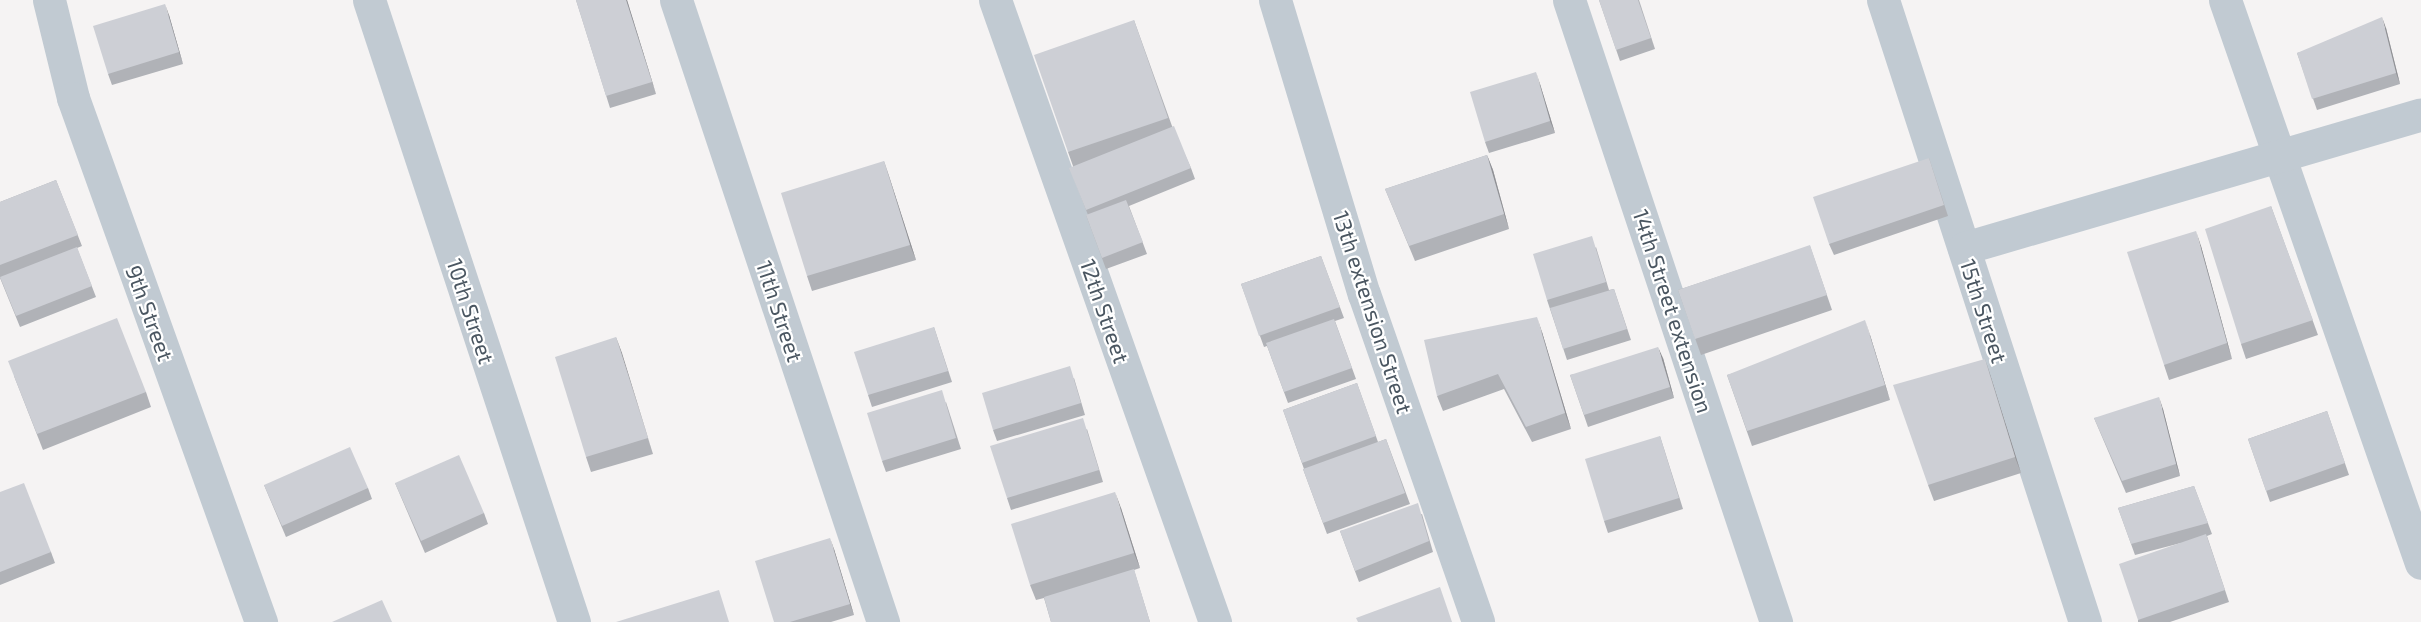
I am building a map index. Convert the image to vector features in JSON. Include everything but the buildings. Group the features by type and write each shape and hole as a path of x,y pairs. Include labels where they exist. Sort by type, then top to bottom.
{"street":[{"name":"9th Street","path":"49,0 73,98 261,622"},
{"name":"10th Street","path":"369,0 574,622"},
{"name":"11th Street","path":"676,0 883,622"},
{"name":"12th Street","path":"995,0 1215,622"},
{"name":"13th extension Street","path":"1275,0 1364,294 1478,622"},
{"name":"14th Street extension","path":"1569,0 1776,622"},
{"name":"15th Street","path":"1883,0 2085,622"},
{"path":"2225,0 2281,155 2421,562"},
{"path":"1964,248 2421,114"}]}
